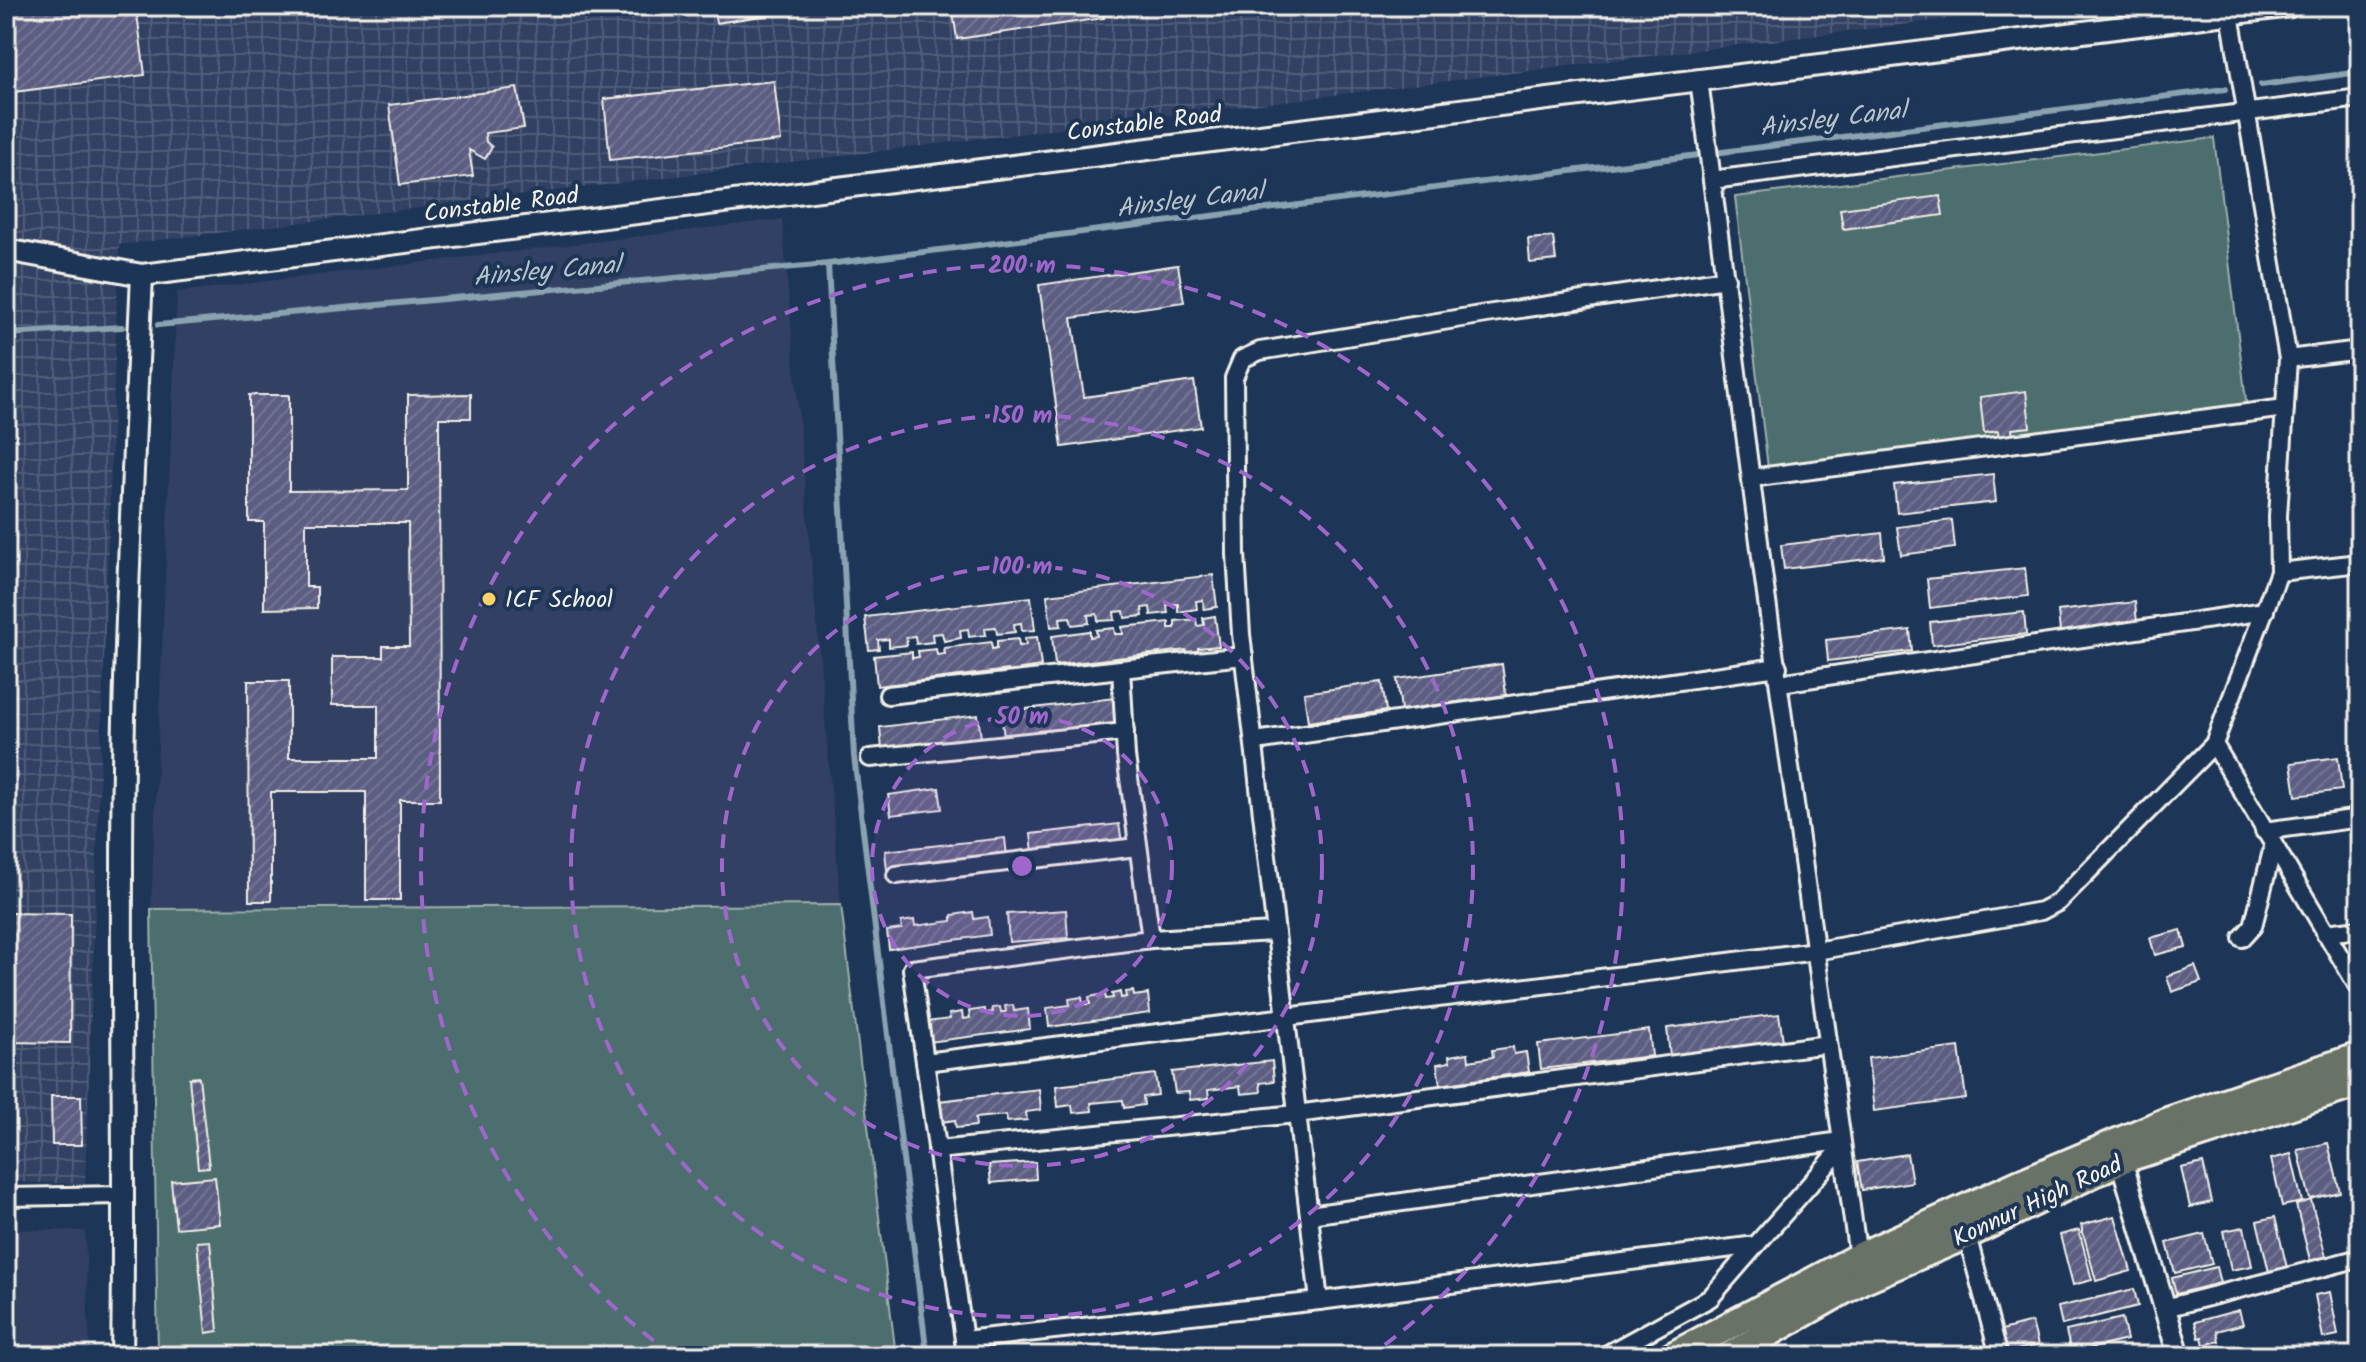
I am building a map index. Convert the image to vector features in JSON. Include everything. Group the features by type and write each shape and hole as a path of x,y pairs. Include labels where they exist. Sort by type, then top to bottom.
{"main road":[{"path":"1672,1356 1858,1257 2018,1184 2165,1122 2360,1056"},
{"name":"Konnur High Road","path":"1736,1354 1862,1280 1967,1235 2121,1160 2360,1083"}],"street":[{"name":"Constable Road","path":"6,250 142,275 2291,6"},
{"path":"925,1062 1816,951 2051,908 2214,744 2279,572 2278,516 2288,359 2230,14"},
{"path":"1699,80 1858,1257"},
{"path":"1711,172 2360,98"},
{"path":"122,1356 122,825 127,595 142,275"},
{"path":"1319,1301 1244,656 1236,554 1234,378 1242,359 1260,351 1726,279"},
{"path":"2288,359 2360,350"},
{"path":"1751,478 2285,408"},
{"path":"2279,572 2360,563"},
{"path":"1255,741 2265,611"},
{"path":"888,695 1244,656"},
{"path":"1121,669 1137,847 1151,939"},
{"path":"870,758 1125,732"},
{"path":"2214,744 2360,990"},
{"path":"2264,831 2360,818"},
{"path":"896,875 1137,847"},
{"path":"2242,938 2253,926 2273,847"},
{"path":"2325,933 2360,929"},
{"path":"1274,932 1151,939 912,969 965,1348 1756,1245"},
{"path":"937,1150 1296,1114 1828,1044"},
{"path":"1309,1215 1842,1144"},
{"path":"1604,1356 1710,1298 1842,1144"},
{"path":"2121,1160 2179,1356"},
{"path":"6,1197 124,1195"},
{"path":"1967,1235 1999,1356"},
{"path":"2165,1308 2360,1258"}],"shaded area":[{"path":"6,6 2055,6 119,245 85,1184 6,1182"},
{"name":"ICF School","path":"782,219 841,905 151,909 177,292"},
{"path":"6,1229 85,1231 90,1356 6,1356"}],"green space":[{"path":"2214,138 2248,417 1769,476 1735,197"},
{"path":"841,905 896,1356 158,1356 151,909"}],"building":[{"path":"6,6 136,6 145,75 6,93"},
{"path":"713,6 806,6 806,9 716,23"},
{"path":"952,6 1103,6 1104,18 957,39"},
{"path":"774,81 781,141 610,160 604,99"},
{"path":"517,88 524,128 485,133 486,142 492,147 485,159 469,150 473,176 400,185 389,105"},
{"path":"1940,196 1943,215 1843,229 1840,209"},
{"path":"1553,237 1556,260 1530,263 1528,239"},
{"path":"1178,265 1184,302 1072,318 1084,397 1194,381 1201,427 1062,447 1039,285"},
{"path":"2026,391 2030,427 2012,429 2013,437 1999,439 1998,431 1984,433 1980,397"},
{"path":"471,394 471,418 439,418 440,800 400,800 400,900 366,900 366,792 271,792 271,901 249,901 248,681 289,681 289,758 378,758 378,705 332,705 332,657 383,657 383,646 409,646 408,523 306,523 306,587 317,587 317,608 264,609 264,522 249,522 249,395 289,395 289,491 408,490 408,395"},
{"path":"1993,474 1996,502 1897,513 1894,485"},
{"path":"1952,520 1955,548 1901,555 1897,527"},
{"path":"1882,533 1884,557 1784,569 1781,545"},
{"path":"2025,568 2028,596 1930,608 1927,579"},
{"path":"1213,575 1217,607 1204,609 1203,600 1196,601 1197,609 1178,612 1178,604 1167,605 1168,613 1151,615 1150,607 1142,608 1143,616 1125,618 1124,611 1114,612 1115,620 1098,621 1097,614 1088,615 1089,623 1072,625 1070,617 1060,618 1061,626 1051,627 1047,595"},
{"path":"1031,597 1035,630 1022,631 1021,623 1014,624 1015,632 997,634 996,627 985,628 986,635 969,637 968,629 960,630 961,638 944,641 942,633 932,634 933,642 916,644 915,636 906,637 907,645 889,647 889,639 878,640 879,649 869,650 865,617"},
{"path":"2135,602 2137,623 2060,632 2058,611"},
{"path":"2024,612 2026,634 1932,645 1930,622"},
{"path":"1215,616 1219,646 1198,648 1198,652 1187,654 1186,650 1055,665 1052,636 1090,631 1090,637 1097,636 1096,630 1114,628 1115,634 1123,634 1122,627 1169,622 1169,628 1175,628 1175,621 1196,619 1197,626 1204,625 1203,618"},
{"path":"1910,630 1912,651 1828,661 1826,640"},
{"path":"1037,637 1041,666 1020,669 1020,673 1009,674 1008,670 877,686 874,656 912,652 912,658 919,657 918,651 936,649 937,655 945,654 944,648 991,642 992,649 997,648 997,641 1018,639 1019,646 1026,645 1025,638"},
{"path":"1502,664 1506,695 1401,710 1397,679"},
{"path":"1382,682 1386,711 1308,722 1304,693"},
{"path":"1114,698 1117,724 1004,737 1001,712"},
{"path":"978,715 981,738 882,749 880,727"},
{"path":"2338,757 2342,790 2296,796 2291,763"},
{"path":"939,788 942,809 891,815 888,795"},
{"path":"1119,824 1122,842 1033,853 1031,834"},
{"path":"1005,838 1007,857 887,870 885,851"},
{"path":"1066,910 1068,938 1009,942 1007,914"},
{"path":"973,912 974,919 988,917 990,935 889,949 887,931 902,929 901,922 914,920 915,926 952,921 952,915"},
{"path":"6,913 71,914 70,1043 6,1042"},
{"path":"2181,930 2186,947 2155,955 2150,938"},
{"path":"2195,966 2201,982 2172,992 2167,976"},
{"path":"1133,991 1134,996 1148,994 1150,1013 1049,1027 1047,1008 1070,1005 1069,999 1082,997 1083,1004 1090,1004 1089,997 1105,994 1106,999 1113,998 1112,994 1120,992 1121,998 1126,997 1125,992"},
{"path":"1013,1005 1014,1011 1028,1009 1030,1029 929,1042 926,1022 950,1019 949,1014 962,1012 963,1019 970,1018 969,1011 985,1009 985,1013 993,1012 992,1008 1000,1007 1001,1012 1006,1012 1005,1006"},
{"path":"1779,1014 1783,1041 1670,1056 1667,1028"},
{"path":"1649,1030 1652,1056 1541,1069 1538,1044"},
{"path":"1513,1047 1514,1054 1526,1052 1529,1072 1440,1085 1437,1064 1450,1062 1449,1056 1468,1053 1469,1061 1493,1057 1492,1050"},
{"path":"1959,1047 1966,1099 1874,1111 1868,1058"},
{"path":"1272,1061 1274,1081 1260,1083 1261,1092 1241,1094 1240,1086 1208,1090 1209,1098 1190,1100 1189,1092 1175,1093 1172,1072"},
{"path":"1155,1074 1158,1095 1143,1097 1144,1105 1124,1108 1123,1100 1091,1103 1092,1111 1073,1113 1072,1105 1058,1107 1056,1086"},
{"path":"199,1077 209,1167 198,1168 189,1078"},
{"path":"1039,1089 1041,1110 1026,1112 1027,1120 1007,1122 1006,1115 975,1118 976,1126 956,1128 955,1120 941,1122 939,1101"},
{"path":"51,1096 81,1096 82,1145 52,1145"},
{"path":"2360,1126 2360,1165 2350,1129"},
{"path":"2328,1143 2340,1192 2310,1199 2298,1150"},
{"path":"1907,1154 1912,1182 1862,1190 1857,1162"},
{"path":"2291,1154 2302,1202 2282,1206 2271,1159"},
{"path":"1035,1162 1036,1179 991,1183 989,1165"},
{"path":"2203,1163 2212,1202 2190,1207 2181,1168"},
{"path":"215,1177 220,1224 176,1228 171,1181"},
{"path":"2311,1200 2327,1260 2311,1264 2296,1205"},
{"path":"2360,1215 2360,1251 2352,1217"},
{"path":"2115,1216 2131,1271 2096,1281 2081,1225"},
{"path":"2275,1217 2287,1268 2269,1272 2257,1221"},
{"path":"2244,1227 2252,1266 2231,1270 2223,1231"},
{"path":"2079,1230 2092,1280 2073,1285 2060,1235"},
{"path":"2204,1234 2212,1264 2175,1273 2167,1243"},
{"path":"210,1241 218,1331 206,1333 197,1242"},
{"path":"2216,1267 2220,1283 2176,1294 2172,1278"},
{"path":"2134,1289 2138,1306 2062,1325 2058,1307"},
{"path":"2330,1292 2338,1335 2323,1338 2315,1295"},
{"path":"2239,1310 2243,1324 2217,1331 2219,1341 2204,1345 2195,1322"},
{"path":"2122,1318 2127,1340 2071,1353 2066,1331"},
{"path":"2032,1322 2038,1345 2008,1352 2002,1330"},
{"path":"1973,1345 1975,1356 1950,1356 1949,1351"},
{"path":"1810,1346 1814,1356 1782,1356"},
{"path":"2243,1349 2245,1356 2220,1356"}],"waterway":[{"name":"Ainsley Canal","path":"2261,85 2360,72"},
{"name":"Ainsley Canal","path":"158,325 828,264 2225,89"},
{"path":"828,264 854,756 927,1356"},
{"name":"Ainsley Canal","path":"6,334 122,327"}],"place":[{"name":"ICF School","path":"489,599"}]}
